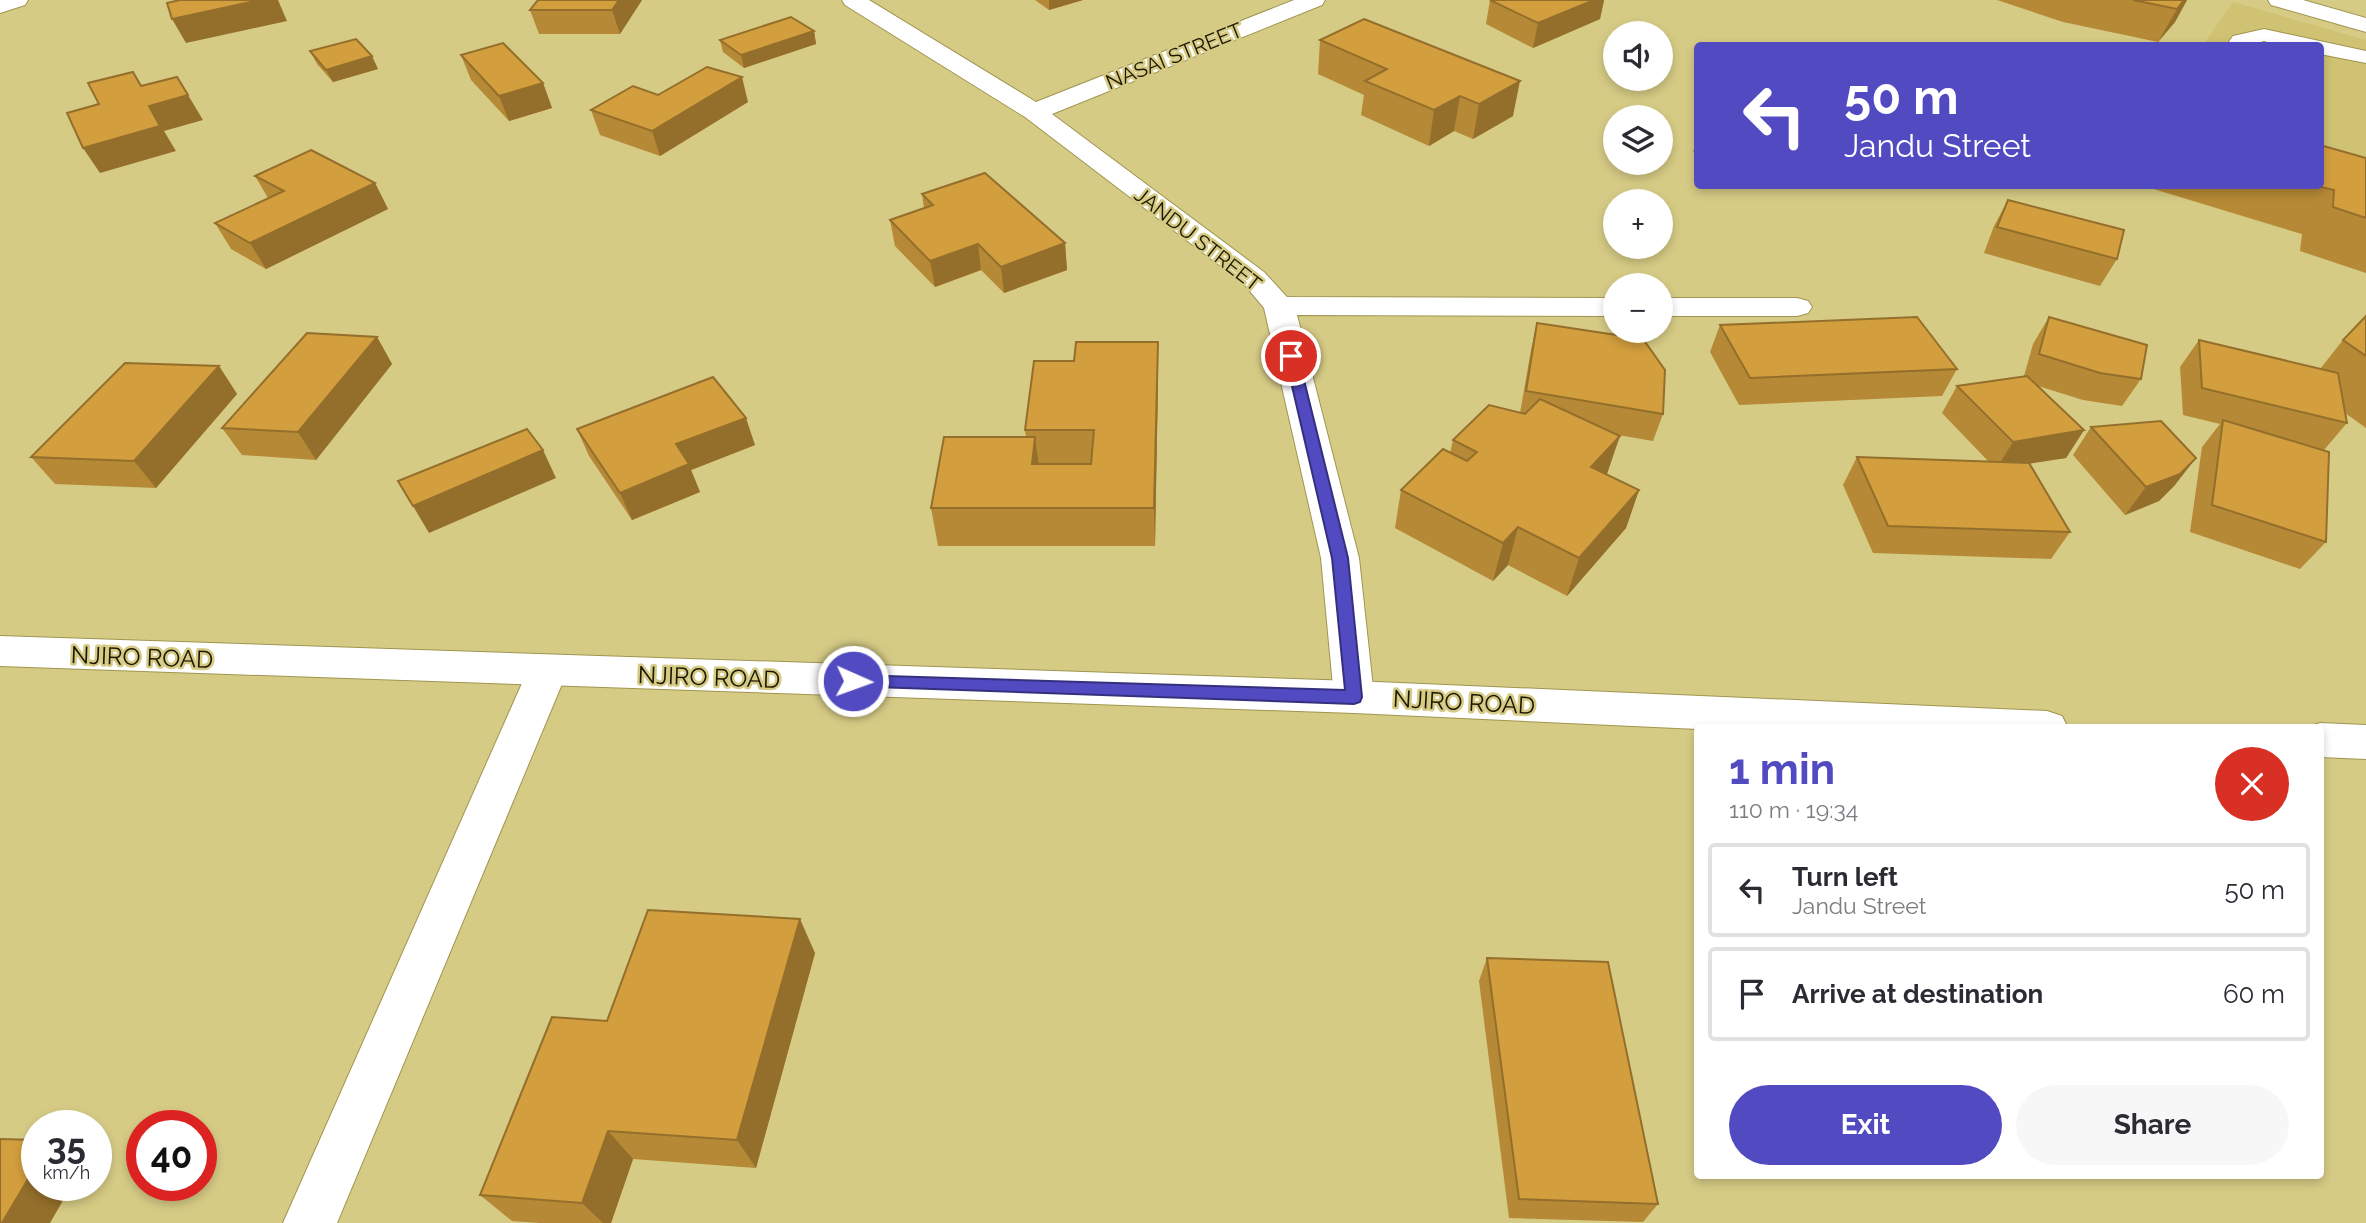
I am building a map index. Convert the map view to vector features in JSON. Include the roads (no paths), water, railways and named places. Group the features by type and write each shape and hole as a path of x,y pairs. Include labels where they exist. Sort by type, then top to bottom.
{"street":[{"path":"0,6 17,0"},
{"name":"JANDU STREET","path":"853,0 1034,112 1254,278 1279,306 1340,558 1354,697"},
{"name":"NASAI STREET","path":"1034,112 1314,0"},
{"path":"2279,0 2366,25"},
{"path":"1279,306 1603,307"},
{"path":"1673,307 1797,307"},
{"name":"NJIRO ROAD","path":"0,652 1354,697 1958,724"},
{"path":"310,1223 547,672"},
{"path":"2324,740 2366,742"}],"lane":[{"path":"2324,42 2339,16"},
{"path":"2239,42 2264,36 2292,42"},
{"path":"2324,49 2366,57"}]}
